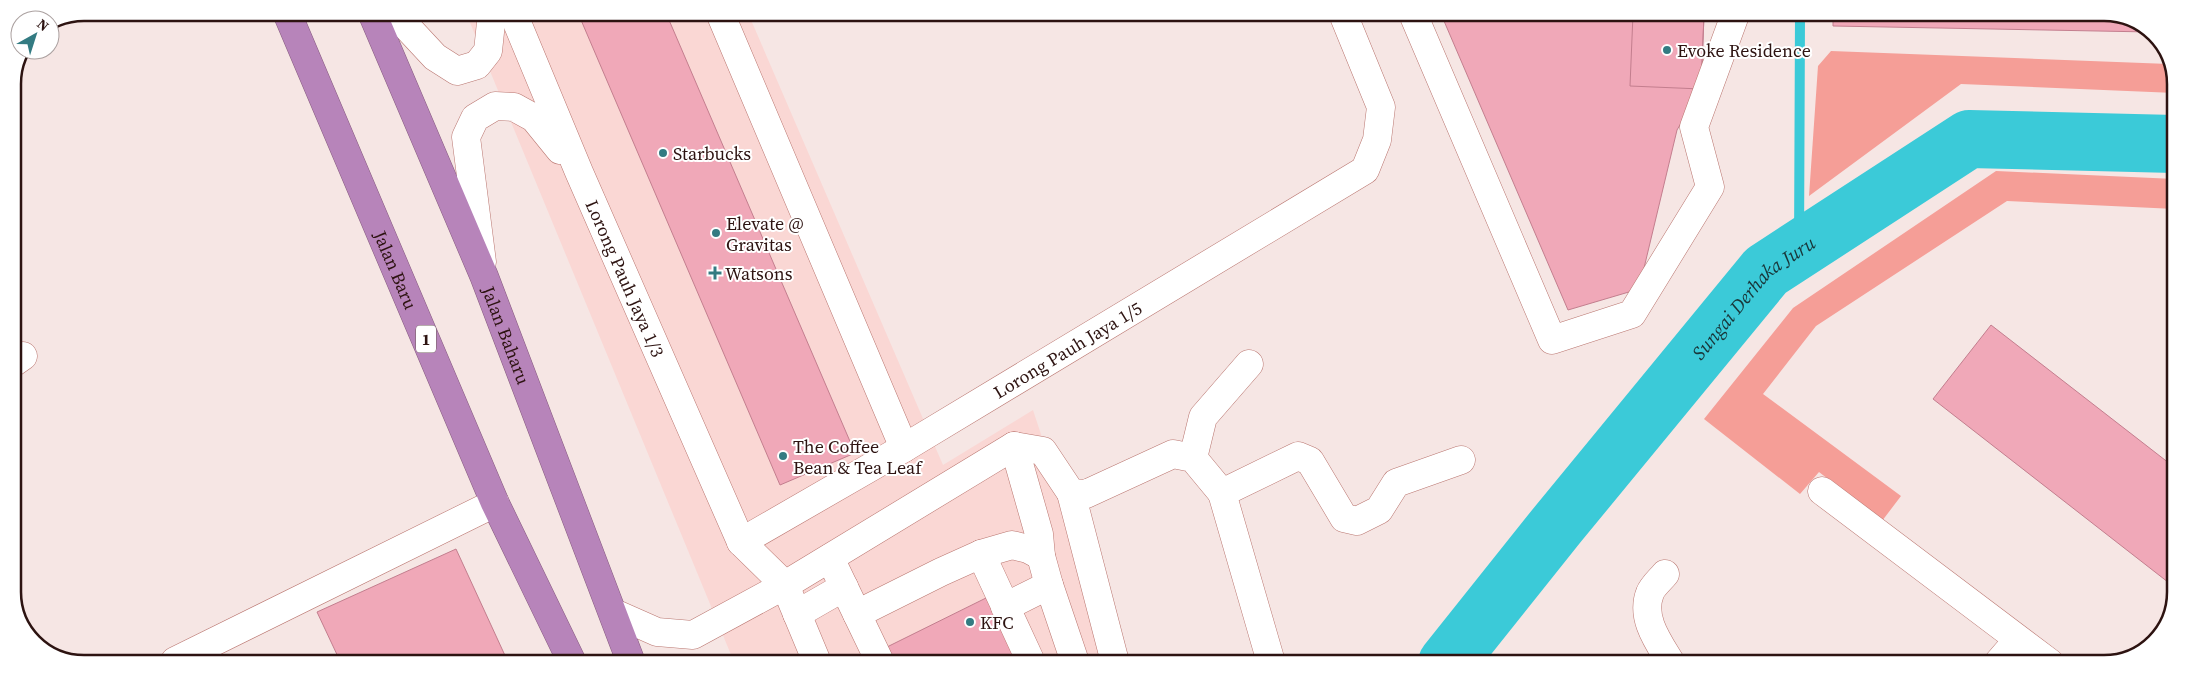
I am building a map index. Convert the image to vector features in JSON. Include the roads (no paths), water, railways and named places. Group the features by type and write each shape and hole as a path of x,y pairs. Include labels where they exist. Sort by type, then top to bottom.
{"highway":[{"name":"Jalan Baru","path":"290,21 495,503 569,655"},
{"name":"Jalan Baharu","path":"375,21 484,276 629,655"}],"street":[{"path":"401,21 435,57 457,71 477,65 488,50 491,21"},
{"name":"Lorong Pauh Jaya 1/3","path":"516,21 579,172 741,542"},
{"path":"723,21 904,448"},
{"name":"Lorong Pauh Jaya 1/5","path":"741,542 904,448 1365,170 1377,140 1382,107 1346,21"},
{"path":"1415,21 1552,340 1632,314 1710,187 1694,127 1732,21"},
{"path":"484,276 466,137 475,118 495,106 514,107 534,118 579,172"},
{"path":"1193,458 1203,417 1249,364"},
{"path":"614,613 657,632 693,635 785,585 1014,446 1043,451 1071,493 1113,655"},
{"path":"1014,446 1039,534 1041,556 1049,585 1073,655"},
{"path":"1071,493 1086,494 1173,454 1193,458 1222,493 1269,655"},
{"path":"1222,493 1298,456 1310,461 1344,518 1358,521 1379,510 1396,483 1461,460"},
{"path":"1822,491 2017,641 2038,655"},
{"path":"187,655 495,503"},
{"path":"741,542 785,585 814,655"},
{"path":"857,614 981,554 1012,545 1028,549 1041,556"},
{"path":"981,554 1028,655"},
{"path":"830,558 877,655"},
{"path":"1664,574 1650,592 1646,613 1658,642 1666,655"},
{"path":"1005,607 1049,585"},
{"path":"797,614 844,587"},
{"path":"2005,655 2017,641"}],"waterway":[{"path":"1799,250 1800,21"},
{"name":"Sungai Derhaka Juru","path":"1453,655 1558,524 1766,271 1969,139 2167,144"}],"place":[{"name":"Evoke Residence","path":"1667,50"},
{"name":"Starbucks","path":"663,153"},
{"name":"Elevate @ Gravitas","path":"716,233"},
{"name":"Watsons","path":"715,273"},
{"name":"The Coffee Bean & Tea Leaf","path":"783,456"},
{"name":"KFC","path":"970,622"}]}
